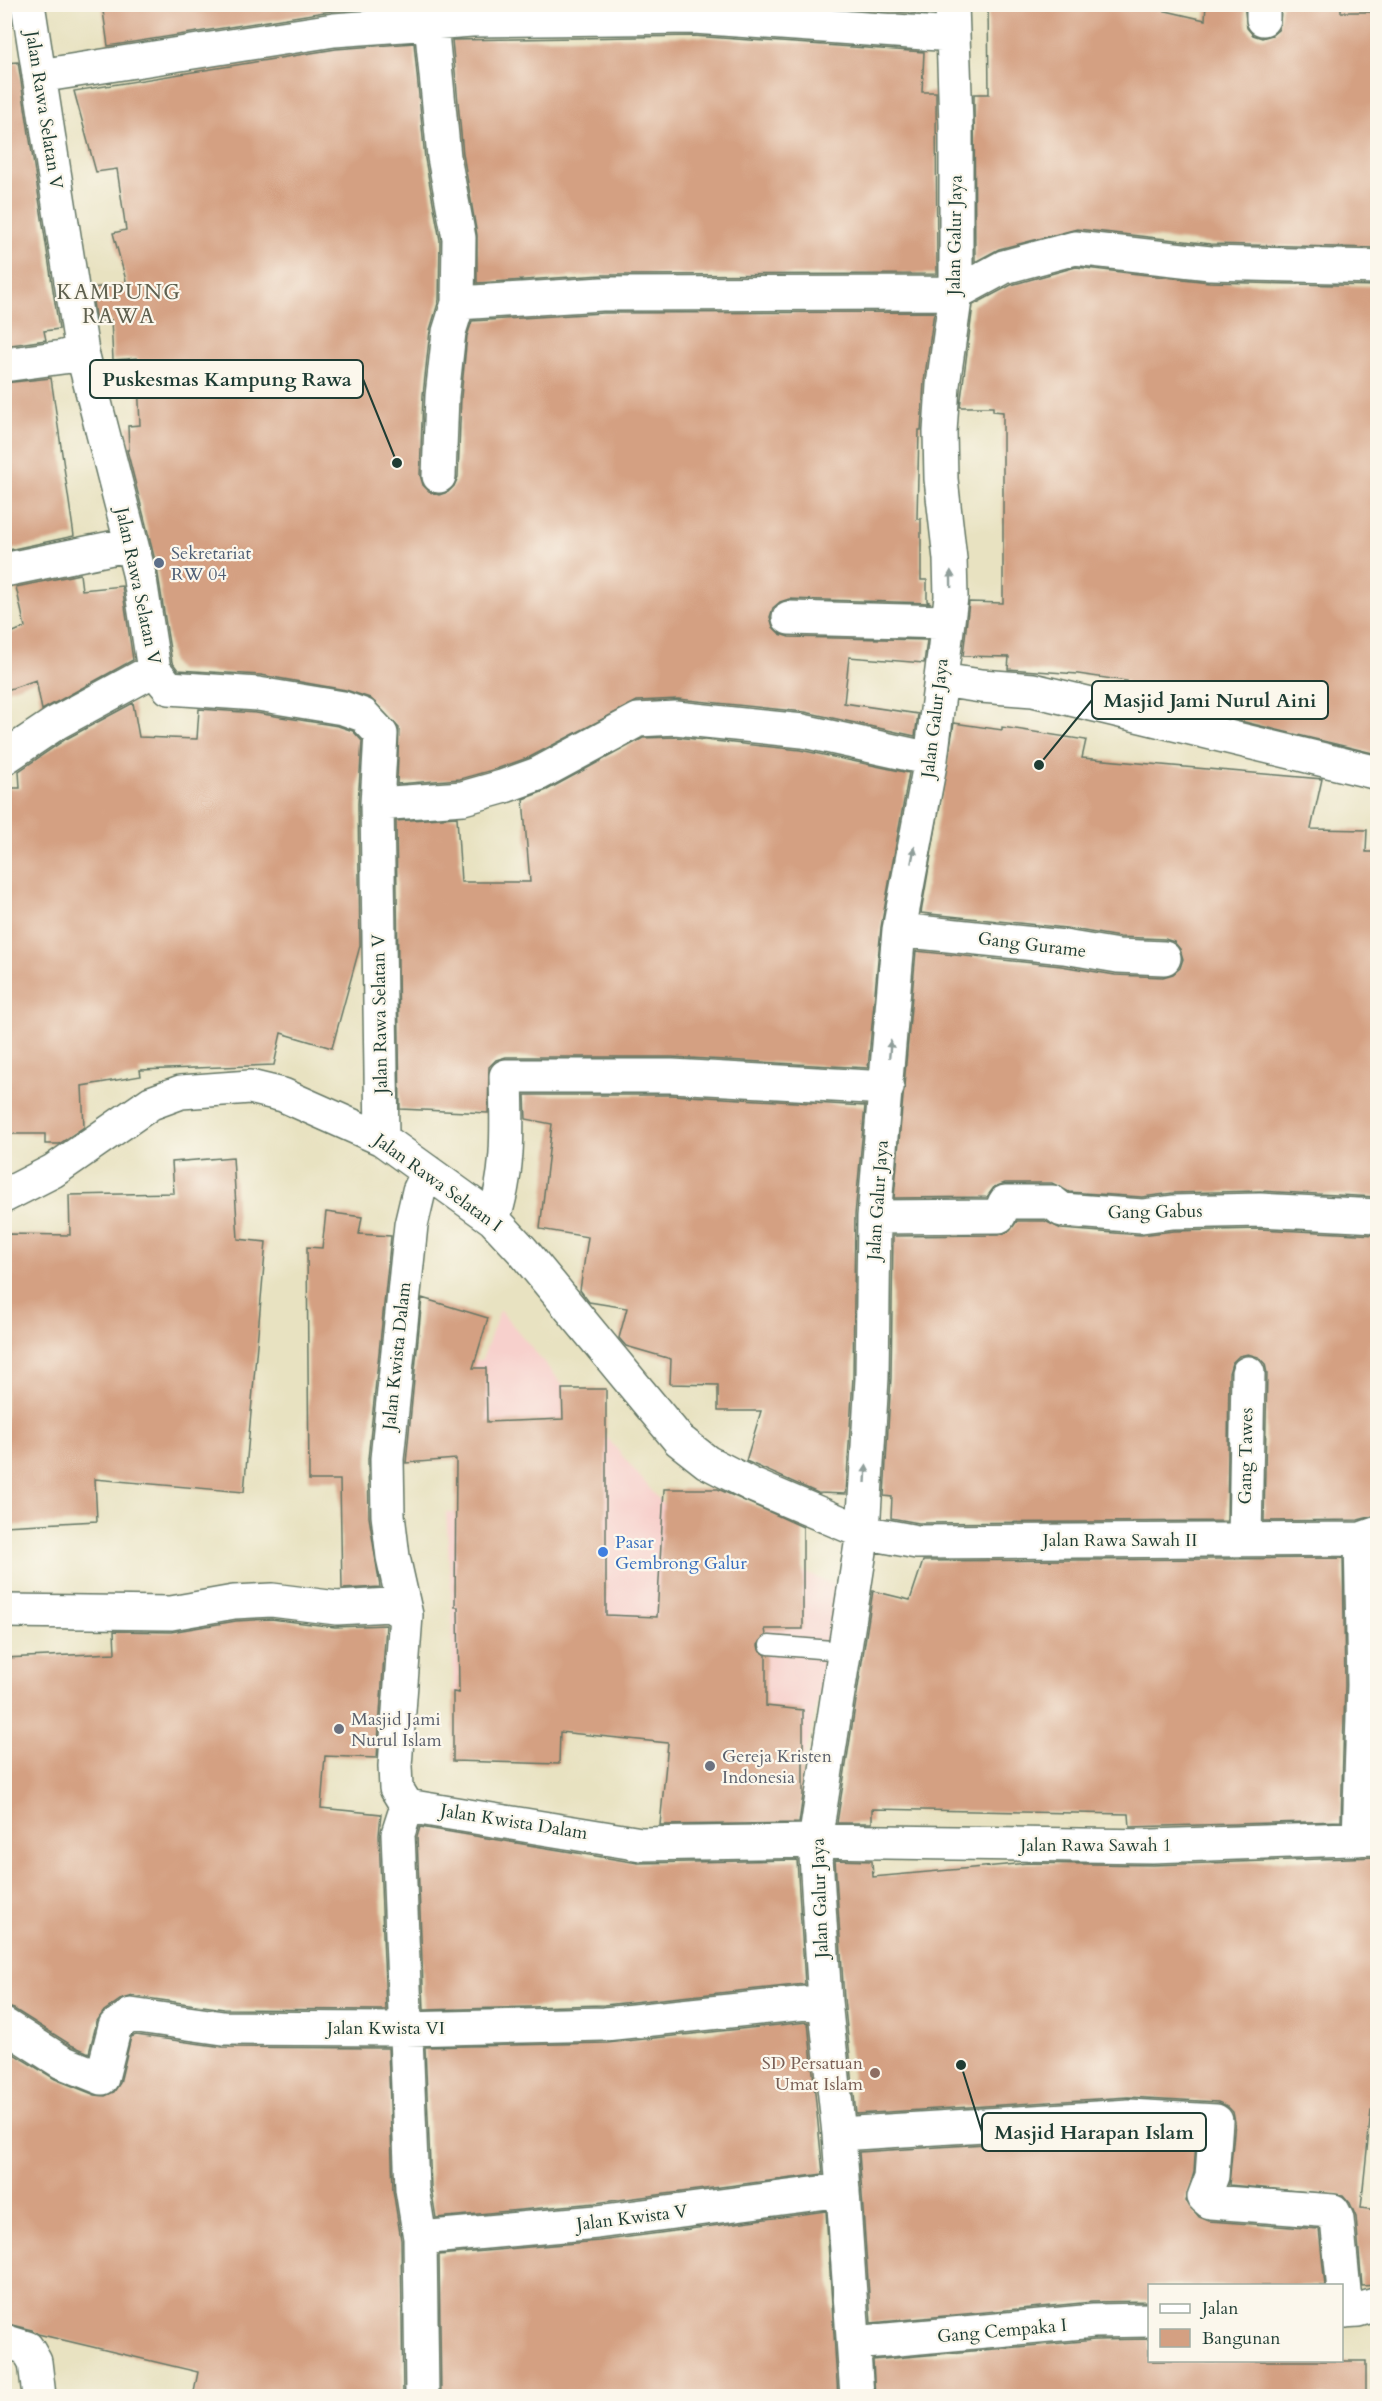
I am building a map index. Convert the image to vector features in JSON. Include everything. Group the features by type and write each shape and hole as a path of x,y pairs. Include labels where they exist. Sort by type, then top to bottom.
{"street":[{"name":"Jalan Rawa Selatan V","path":"28,4 82,352 139,573 154,670 169,688 258,694 343,708 363,715 381,734 377,804 382,1139"},
{"path":"39,75 334,30 431,23 694,17 952,20"},
{"name":"Jalan Galur Jaya","path":"857,2397 839,2134 825,2001 815,1842 863,1532 872,1378 874,1217 899,930 931,759 951,597 950,559 940,479 940,432 943,385 956,293 956,125 952,20"},
{"path":"431,23 444,157 459,238 458,303 448,343 439,476"},
{"path":"458,303 602,294 956,293 1004,267 1075,248 1210,264 1377,267"},
{"path":"4,364 63,357 82,352"},
{"path":"4,570 131,544"},
{"path":"789,618 947,622"},
{"path":"4,758 56,723 154,670"},
{"path":"940,680 1033,690 1377,773"},
{"path":"377,804 463,798 502,787 538,774 638,720 676,718 803,731 931,759"},
{"name":"Gang Gurame","path":"899,930 1064,947 1118,956 1164,958"},
{"path":"493,1219 500,1200 507,1138 506,1076 672,1076 887,1088"},
{"name":"Jalan Rawa Selatan I","path":"4,1196 53,1172 151,1103 181,1092 250,1087 283,1095 382,1139 493,1219 522,1250 679,1440 707,1462 752,1485 863,1532"},
{"name":"Jalan Kwista Dalam","path":"428,1172 419,1191 411,1225 387,1459 388,1515 393,1557 406,1614 395,1766 396,1788 407,1806 641,1844 815,1842"},
{"name":"Gang Gabus","path":"874,1217 999,1216 1005,1202 1052,1202 1062,1210 1142,1216 1173,1212 1260,1210 1377,1216"},
{"name":"Gang Tawes","path":"1245,1539 1248,1373"},
{"name":"Jalan Rawa Sawah II","path":"863,1532 917,1542 1369,1536"},
{"path":"1368,1838 1364,1685 1369,1536"},
{"path":"4,1611 171,1612 234,1602 272,1600 337,1608 390,1605 406,1614"},
{"path":"407,1806 398,1833 412,2189 420,2238 422,2397"},
{"name":"Jalan Rawa Sawah 1","path":"815,1842 1152,1846 1368,1838"},
{"name":"Jalan Kwista VI","path":"4,2025 63,2062 102,2078 116,2026 131,2015 223,2028 405,2030 605,2024 825,2001"},
{"path":"839,2134 1129,2116 1216,2121 1212,2176 1204,2198 1210,2202 1333,2211 1337,2219 1342,2284"},
{"name":"Jalan Kwista V","path":"420,2238 597,2222 843,2190"},
{"path":"1344,2311 1377,2304"},
{"name":"Gang Cempaka I","path":"854,2343 1094,2321 1148,2320"},
{"path":"4,2342 27,2348 35,2362 39,2397"}],"lane":[{"path":"769,1645 844,1651"}],"shaded area":[{"name":"Pasar Gembrong Galur","path":"500,1310 672,1515 843,1589 805,1756 671,1740 454,1704 452,1608 446,1512 475,1513 460,1360 482,1360"}],"building":[{"path":"102,4 426,4 331,11 108,46"},
{"path":"785,4 927,4 926,14"},
{"path":"988,4 1136,4 1205,20 1206,4 1244,4 1247,28 1253,35 1262,38 1272,35 1279,29 1282,4 1341,4 1341,12 1377,12 1377,248 1211,244 1077,229 999,249 975,262 974,94 989,94"},
{"path":"693,36 924,52 922,92 936,92 937,274 602,275 477,283 477,235 463,154 452,40"},
{"path":"414,43 425,159 440,240 439,300 430,330 423,395 420,475 423,485 430,492 439,495 448,492 458,477 461,397 467,336 472,321 603,313 934,312 924,382 921,430 919,430 917,519 921,519 921,580 927,580 927,601 931,603 789,599 773,608 770,617 773,627 780,634 789,637 927,640 924,663 849,657 844,703 918,714 915,736 805,712 678,699 637,701 530,757 496,769 460,779 397,784 399,728 370,698 346,690 261,675 178,670 172,662 157,568 127,450 129,450 128,426 140,425 137,358 113,360 111,320 96,323 91,288 127,284 113,233 126,230 117,169 96,172 74,91 336,49"},
{"path":"18,62 59,329 44,331 46,340 4,346 4,63"},
{"path":"1076,267 1209,282 1377,286 1377,754 1124,693 1127,681 1078,674 1008,669 1009,657 963,656 969,602 1003,603 1003,412 993,411 993,407 960,407 973,305 1011,285"},
{"path":"51,378 74,536 4,551 4,383"},
{"path":"80,574 82,590 122,586 133,660 42,710 36,680 4,691 4,636 25,627 16,587"},
{"path":"133,703 139,737 197,739 199,709 256,713 338,726 353,731 362,741 358,804 360,946 332,1048 281,1033 274,1065 140,1070 141,1076 82,1086 84,1127 59,1144 45,1144 45,1134 7,1134 4,788 20,788 19,771 66,739"},
{"path":"954,723 1002,730 1002,727 1086,740 1082,758 1322,779 1311,829 1367,830 1366,852 1377,852 1377,1197 1260,1191 1173,1193 1142,1197 1069,1192 1052,1183 1005,1183 994,1187 987,1197 894,1198 916,951 1061,966 1115,975 1163,977 1173,974 1180,968 1183,959 1180,949 1174,942 1165,939 1120,937 1066,928 921,913"},
{"path":"676,737 800,750 909,773 881,927 868,1068 672,1057 506,1057 496,1060 489,1067 488,1113 400,1109 396,821 457,817 461,882 530,882 523,799 547,790 643,738"},
{"path":"525,1095 671,1095 865,1106 855,1215 853,1377 846,1494 818,1493 746,1461 761,1411 718,1411 718,1385 670,1384 671,1359 626,1346 619,1338 627,1308 589,1302 580,1290 588,1237 540,1229 552,1124 526,1119"},
{"path":"233,1157 238,1239 266,1242 244,1492 95,1479 97,1521 4,1526 7,1234 70,1235 69,1195 174,1193 172,1162"},
{"path":"326,1212 362,1217 359,1234 391,1236 368,1459 369,1517 380,1587 342,1589 340,1480 309,1480 307,1247 322,1248"},
{"path":"1017,1221 1045,1221 1061,1229 1141,1235 1174,1231 1260,1229 1377,1235 1377,1515 1358,1520 1264,1521 1267,1373 1265,1364 1258,1357 1248,1354 1239,1356 1232,1363 1229,1373 1227,1521 919,1523 891,1518 892,1497 884,1496 891,1378 893,1236 999,1235 1010,1231"},
{"name":"Pasar Gembrong Galur","path":"422,1298 488,1318 473,1368 486,1368 487,1422 563,1419 562,1389 606,1389 606,1615 657,1617 664,1489 718,1489 803,1527 803,1629 765,1629 766,1635 758,1645 759,1650 766,1655 766,1706 803,1710 803,1795 799,1823 660,1825 668,1743 560,1732 559,1764 453,1761 453,1692 459,1693 458,1607 455,1607 456,1459 406,1463"},
{"path":"1343,1558 1345,1685 1341,1821 1130,1827 1129,1814 872,1809 872,1823 837,1823 873,1591 910,1600 923,1561"},
{"path":"271,1619 335,1627 386,1625 377,1758 325,1756 321,1808 381,1814 379,1835 386,2010 224,2009 133,1996 120,2000 104,2011 97,2021 89,2053 71,2045 14,2009 4,2006 4,1658 115,1653 114,1631 171,1632 236,1621"},
{"path":"420,1827 638,1863 797,1860 805,1984 604,2005 424,2010 417,1837"},
{"path":"1377,1857 1377,2112 1371,2111 1361,2208 1377,2210 1377,2285 1362,2286 1356,2217 1350,2203 1343,2195 1229,2185 1235,2122 1233,2112 1218,2102 1128,2097 856,2114 844,1999 835,1860 872,1861 873,1877 1027,1863 1153,1865"},
{"path":"808,2022 823,2174 595,2203 436,2218 431,2187 425,2047 607,2043"},
{"path":"136,2035 223,2047 388,2048 393,2190 401,2240 403,2397 193,2397 198,2372 38,2334 32,2330 4,2323 4,2048 55,2079 95,2095 105,2096 114,2092 120,2083 131,2037"},
{"path":"1129,2135 1196,2139 1194,2172 1186,2201 1199,2217 1209,2221 1319,2229 1325,2284 1148,2284 1148,2301 1092,2302 871,2323 859,2152"},
{"path":"826,2211 838,2397 441,2397 439,2255 599,2241"},
{"path":"1148,2339 1148,2362 1366,2361 1366,2397 1202,2397 1139,2393 1138,2397 1023,2397 927,2392 927,2397 875,2397 873,2360 1095,2340"}],"place":[{"name":"Puskesmas Kampung Rawa","path":"397,463"},
{"name":"Sekretariat RW 04","path":"159,563"},
{"name":"Masjid Jami Nurul Aini","path":"1039,765"},
{"name":"Pasar Gembrong Galur","path":"603,1552"},
{"name":"Masjid Jami Nurul Islam","path":"339,1729"},
{"name":"Gereja Kristen Indonesia","path":"710,1766"},
{"name":"Masjid Harapan Islam","path":"961,2065"},
{"name":"SD Persatuan Umat Islam","path":"875,2073"}],"district":[{"name":"KAMPUNG RAWA","path":"119,304"}]}
